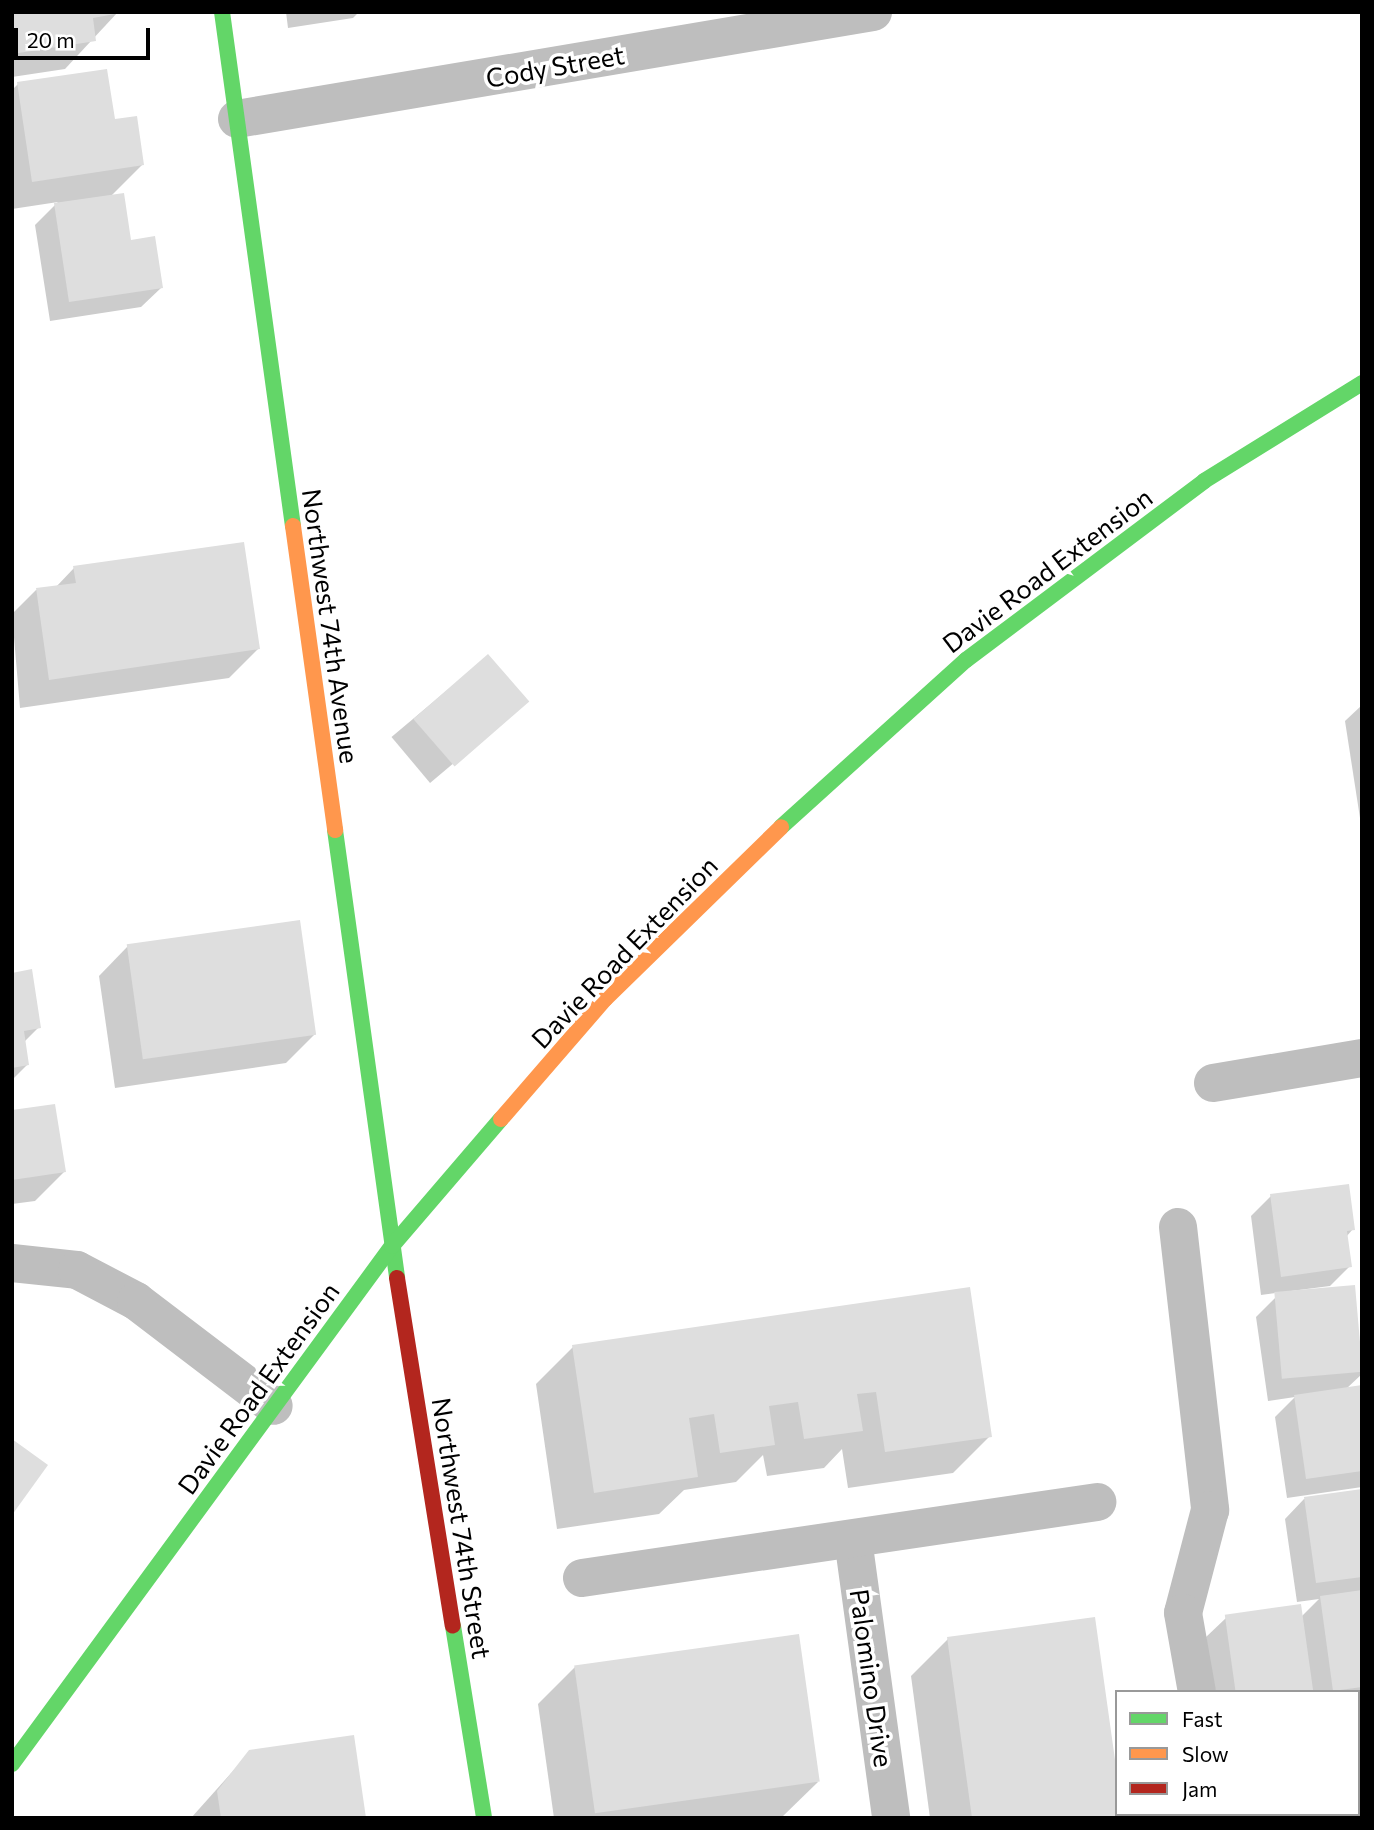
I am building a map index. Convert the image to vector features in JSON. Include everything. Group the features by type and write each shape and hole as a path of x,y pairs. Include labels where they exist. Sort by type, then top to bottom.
{"main road":[{"name":"Northwest 74th Avenue","path":"222,12 392,1246"},
{"name":"Davie Road Extension","path":"12,1764 392,1246 605,999 746,860 966,660 1204,481 1362,383"},
{"name":"Northwest 74th Street","path":"392,1246 484,1818"}],"street":[{"name":"Cody Street","path":"237,119 873,12"},
{"path":"1213,1083 1362,1058"},
{"path":"1178,1227 1210,1510 1183,1613 1197,1690"},
{"path":"12,1263 77,1270 136,1301 274,1406"},
{"path":"582,1578 1097,1502"},
{"name":"Palomino Drive","path":"853,1539 891,1818"}],"building":[{"path":"12,12 115,14 93,18 96,41 12,54"},
{"path":"107,69 115,119 137,116 144,165 32,182 17,82"},
{"path":"124,193 131,240 155,236 163,288 69,302 54,203"},
{"path":"244,542 260,649 49,680 36,588 76,583 73,566"},
{"path":"488,654 529,702 455,766 413,719"},
{"path":"300,920 316,1035 143,1059 127,944"},
{"path":"32,969 41,1028 24,1031 29,1065 12,1068 12,973"},
{"path":"55,1104 66,1172 12,1180 12,1110"},
{"path":"1349,1184 1355,1230 1347,1231 1352,1267 1281,1277 1270,1194"},
{"path":"1355,1285 1362,1372 1282,1379 1274,1292"},
{"path":"970,1287 992,1437 885,1452 876,1392 857,1394 863,1431 804,1439 798,1402 769,1406 775,1445 720,1453 714,1414 689,1418 698,1477 594,1493 572,1345"},
{"path":"1362,1385 1362,1471 1306,1479 1294,1395"},
{"path":"12,1439 48,1465 12,1515"},
{"path":"1362,1489 1362,1577 1316,1583 1304,1497"},
{"path":"1362,1590 1362,1687 1333,1690 1320,1596"},
{"path":"1301,1604 1313,1690 1235,1690 1225,1615"},
{"path":"1095,1617 1115,1760 1115,1816 1123,1818 972,1818 947,1637"},
{"path":"799,1634 820,1782 595,1813 574,1666"},
{"path":"354,1735 366,1818 221,1818 217,1791 249,1750"}],"traffic: fast":[{"path":"222,12 293,526"},
{"path":"781,827 966,660 1204,481 1362,383"},
{"path":"335,830 397,1278"},
{"path":"12,1764 392,1246 501,1119"},
{"path":"453,1626 484,1818"}],"traffic: slow":[{"path":"293,526 335,830"},
{"path":"501,1119 605,999 781,827"}],"traffic: jam":[{"path":"397,1278 453,1626"}]}
